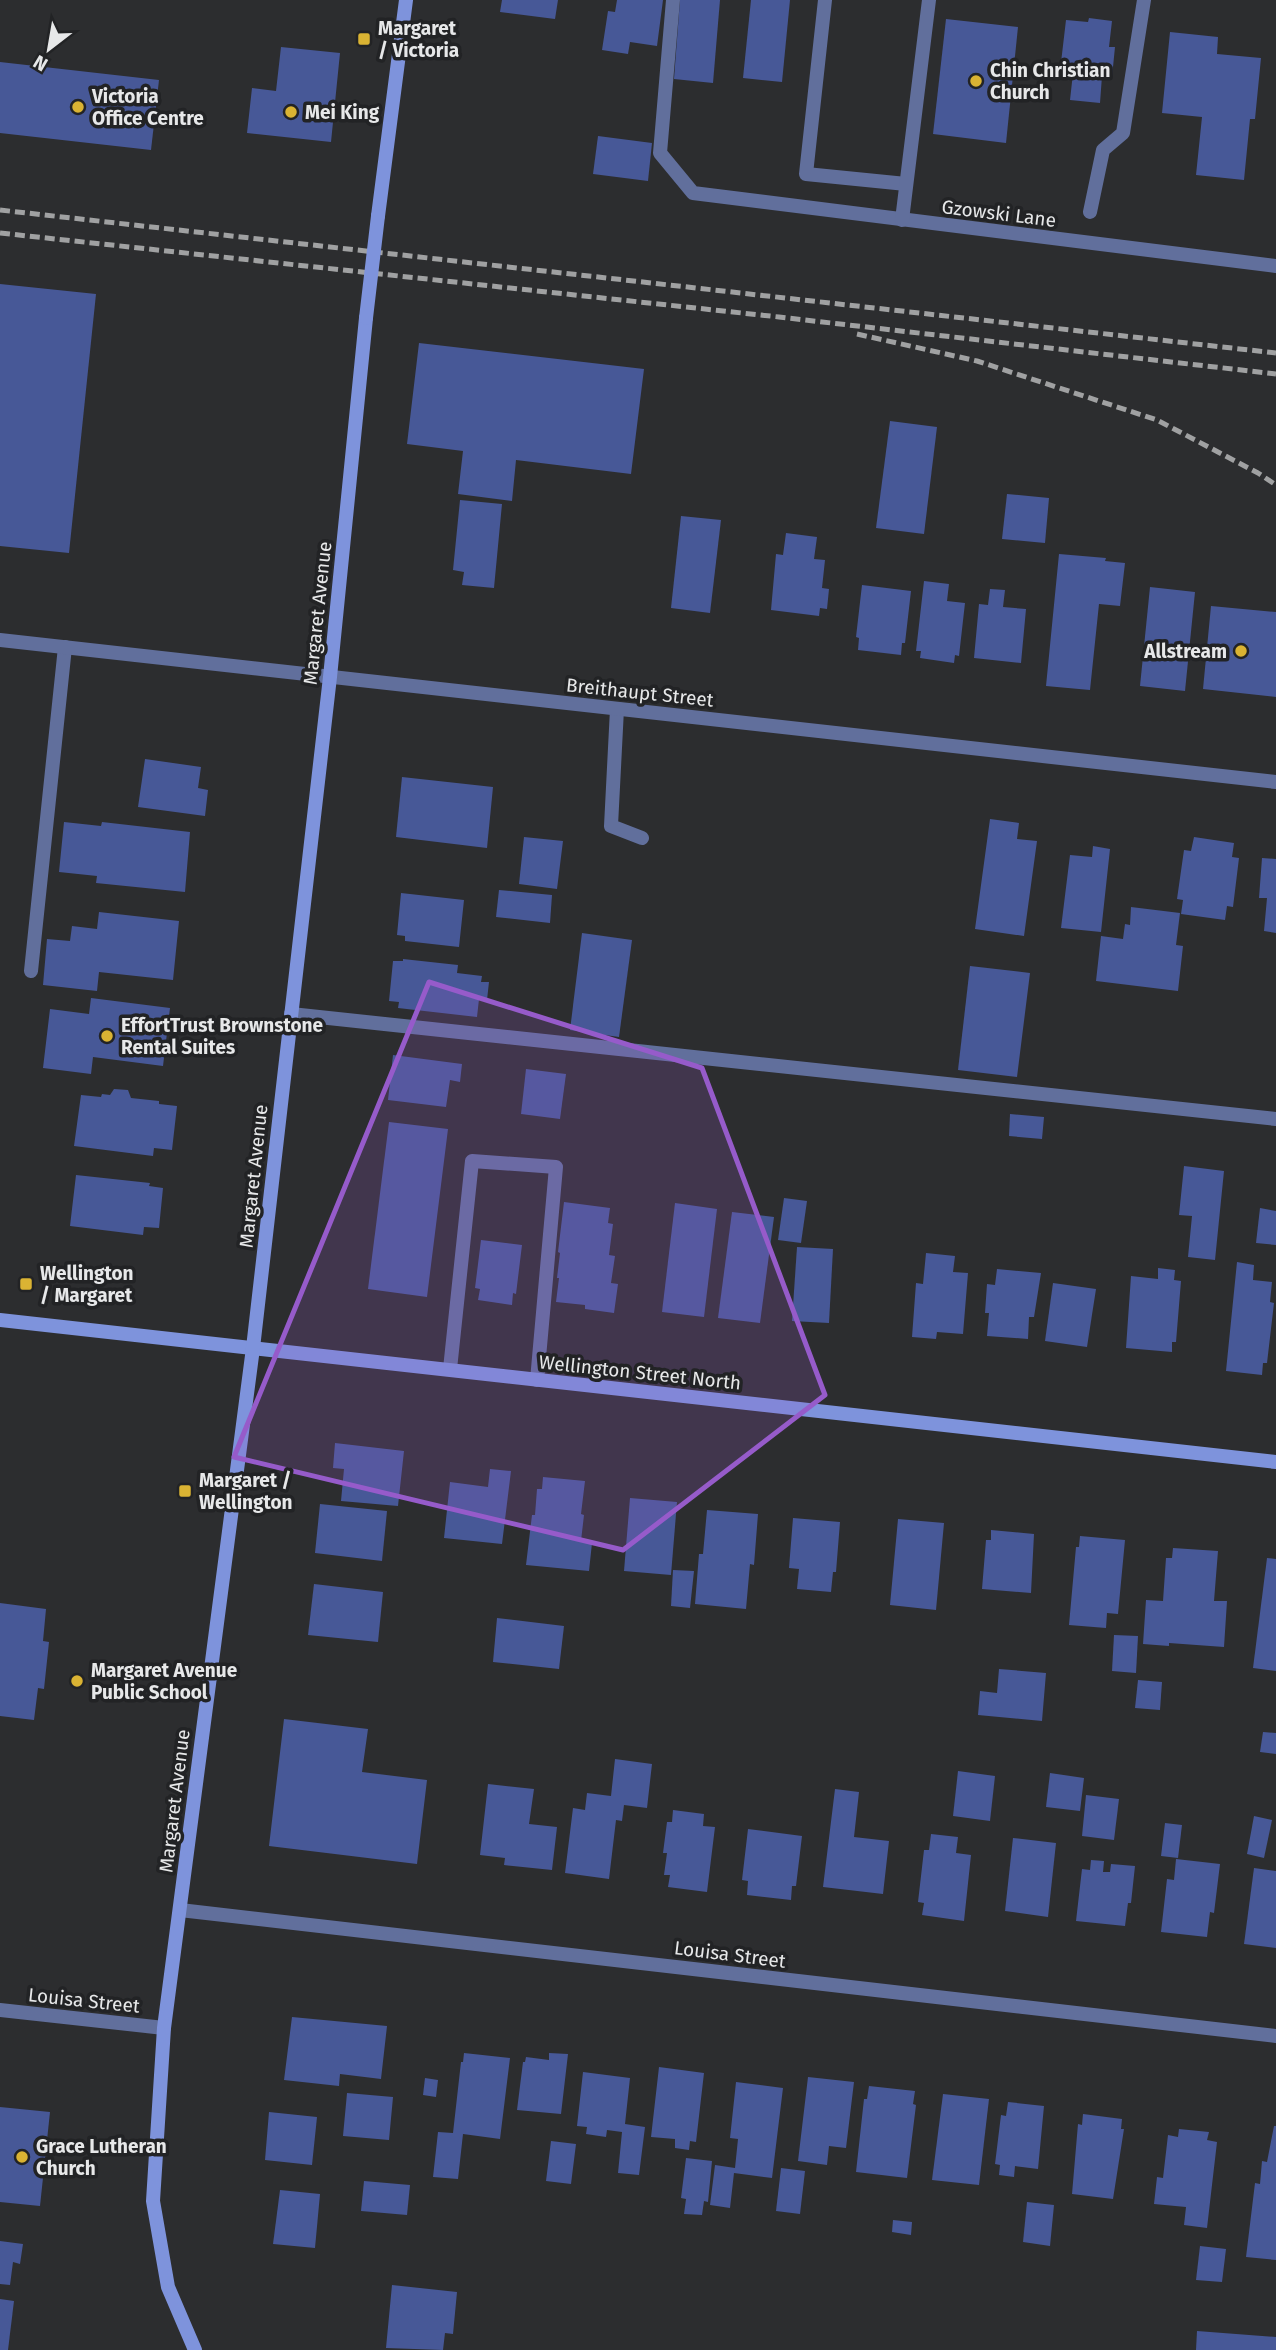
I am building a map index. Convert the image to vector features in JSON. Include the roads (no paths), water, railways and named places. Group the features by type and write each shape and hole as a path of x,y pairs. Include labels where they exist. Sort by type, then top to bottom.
{"street":[{"name":"Margaret Avenue","path":"195,2350 168,2287 153,2201 164,2028 253,1348 330,677 366,318 406,0"},
{"name":"Gzowski Lane","path":"673,0 660,153 693,193 1276,266"},
{"path":"825,0 806,174 906,184"},
{"path":"902,220 929,0"},
{"path":"1090,212 1103,150 1123,133 1144,0"},
{"name":"Breithaupt Street","path":"0,640 1276,782"},
{"path":"31,971 65,648"},
{"path":"617,709 611,825 642,838"},
{"path":"291,1014 1276,1119"},
{"path":"450,1369 472,1161 556,1167 537,1380"},
{"name":"Wellington Street North","path":"0,1320 1276,1462"},
{"name":"Louisa Street","path":"180,1910 1276,2036"},
{"name":"Louisa Street","path":"0,2010 164,2028"}],"railway":[{"path":"0,210 1276,353"},
{"path":"0,233 1276,374"},
{"path":"857,334 977,361 1157,420 1276,485"}],"place":[{"name":"Margaret / Victoria","path":"364,39"},
{"name":"Chin Christian Church","path":"976,81"},
{"name":"Victoria Office Centre","path":"78,107"},
{"name":"Mei King","path":"291,112"},
{"name":"Allstream","path":"1241,651"},
{"name":"EffortTrust Brownstone Rental Suites","path":"107,1036"},
{"name":"Wellington / Margaret","path":"26,1284"},
{"name":"Margaret / Wellington","path":"185,1491"},
{"name":"Margaret Avenue Public School","path":"77,1681"},
{"name":"Grace Lutheran Church","path":"22,2157"}]}
